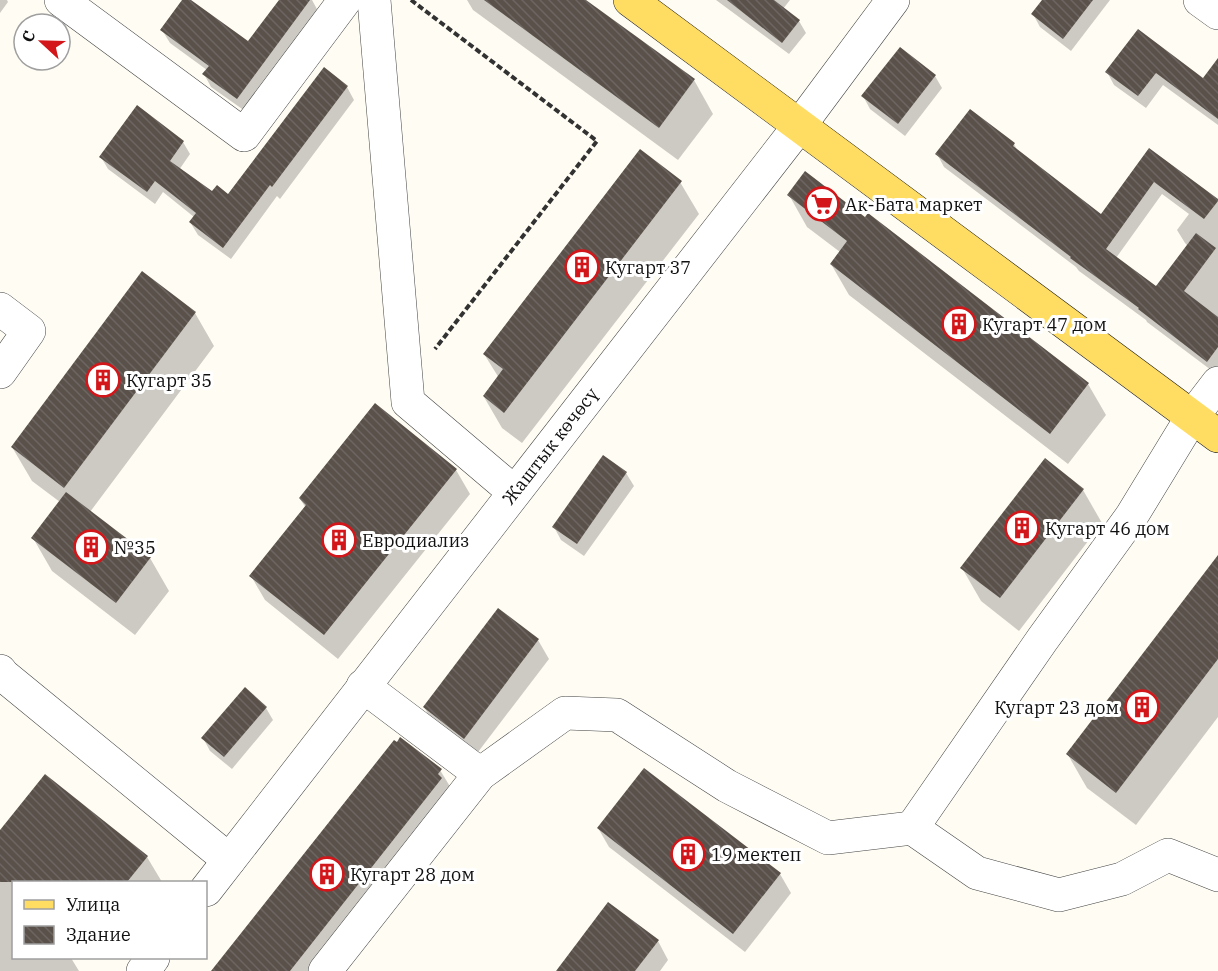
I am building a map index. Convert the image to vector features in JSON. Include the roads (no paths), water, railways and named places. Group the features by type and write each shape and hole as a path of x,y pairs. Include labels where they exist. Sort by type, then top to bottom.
{"main road":[{"path":"630,0 1205,426"}],"street":[{"path":"61,0 244,135 345,0"},
{"path":"374,0 408,402 514,492"},
{"name":"Жаштык көчөсү","path":"207,889 800,125 893,0"},
{"path":"1200,0 1218,13"},
{"path":"0,309 29,331 0,372"},
{"path":"912,828 1042,640 1131,518 1205,426 1218,383"},
{"path":"1,675 229,860"},
{"path":"363,686 480,774"},
{"path":"325,971 480,774 565,713 617,715 727,786 828,838 912,828 977,873 1059,895 1122,879 1168,855 1218,875"}],"place":[{"name":"Ак-Бата маркет","path":"822,204"},
{"name":"Кугарт 37","path":"582,267"},
{"name":"Кугарт 47 дом","path":"959,324"},
{"name":"Кугарт 35","path":"103,380"},
{"name":"Кугарт 46 дом","path":"1022,528"},
{"name":"Евродиализ","path":"339,540"},
{"name":"№35","path":"91,547"},
{"name":"Кугарт 23 дом","path":"1142,707"},
{"name":"19 мектеп","path":"688,854"},
{"name":"Кугарт 28 дом","path":"327,874"}]}
